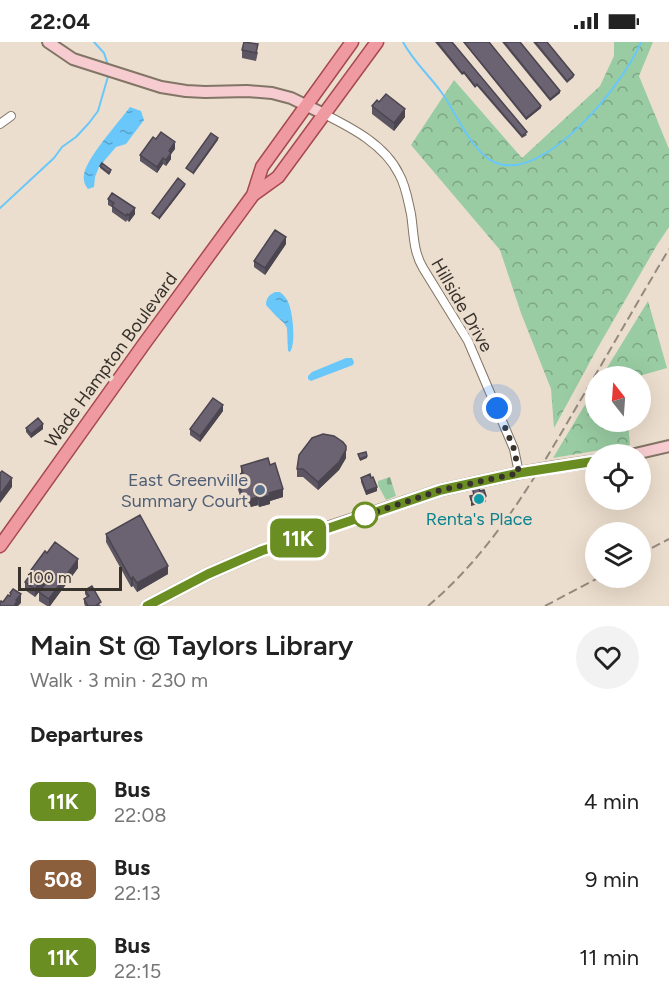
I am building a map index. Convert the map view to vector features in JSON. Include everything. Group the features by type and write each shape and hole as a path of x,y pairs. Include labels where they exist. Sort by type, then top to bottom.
{"main road":[{"name":"Wade Hampton Boulevard","path":"253,195 262,167 352,42"},
{"name":"Wade Hampton Boulevard","path":"0,546 253,195 278,177 375,45"}],"street":[{"path":"48,42 73,59 161,87 186,91 272,93 286,96 324,114"},
{"name":"Hillside Drive","path":"324,114 371,142 393,163 399,173 408,200 416,254 468,341 514,449 519,473"},
{"path":"0,124 11,116"},
{"path":"651,450 669,446"},
{"path":"147,606 208,574 261,551 441,490 519,473 585,463"}],"green space":[{"path":"614,42 653,42 639,76 669,149 669,227 588,366 585,366 585,371 554,428 551,389 521,313 500,250 411,145 454,80 522,158 600,86 614,56"},
{"path":"648,301 667,368 651,373 651,366 608,366"},
{"path":"585,405 585,432 629,432 630,444 585,444 585,453 553,458"},
{"path":"390,477 396,496 386,500 378,481"}],"water":[{"path":"130,107 141,111 144,120 126,144 116,147 99,167 94,187 88,189 84,175 90,159"},
{"path":"275,292 280,292 284,296 290,309 293,336 290,352 288,351 287,328 266,305 268,297"},
{"path":"346,358 352,358 353,365 311,381 308,379 312,372"}],"building":[{"path":"244,42 258,44 256,53 242,50"},
{"path":"437,42 452,42 527,132 522,136 477,84 475,86 464,72 462,73"},
{"path":"464,42 489,42 541,106 526,118"},
{"path":"504,42 520,42 560,91 550,99"},
{"path":"535,42 547,42 574,75 567,81"},
{"path":"386,94 405,109 394,123 372,106"},
{"path":"161,132 175,142 166,160 163,158 157,167 140,155 153,137 156,139"},
{"path":"211,133 218,138 193,173 186,168"},
{"path":"102,163 111,170 109,173 100,166"},
{"path":"178,178 185,184 159,218 152,213"},
{"path":"112,193 135,208 129,215 126,216 112,206 114,203 108,199"},
{"path":"275,230 286,237 265,268 254,261"},
{"path":"213,398 223,405 200,436 190,429"},
{"path":"38,418 43,424 31,434 26,428"},
{"path":"323,434 334,436 343,442 346,450 339,462 318,482 303,469 297,469 299,455 312,438"},
{"path":"366,452 367,456 360,459 358,454"},
{"name":"East Greenville Summary Court","path":"268,458 270,465 275,463 283,489 259,499 258,497 244,501 236,475 243,473 241,466"},
{"path":"2,471 12,478 0,495 0,473"},
{"path":"370,474 377,487 366,491 361,478"},
{"path":"478,485 480,491 484,490 486,496 471,500 470,496 474,495 472,487"},
{"path":"140,515 168,566 137,583 133,577 131,579 106,534"},
{"path":"55,542 78,559 49,599 39,592 53,574 49,571 35,589 25,582 45,551 47,553"},
{"path":"92,586 101,602 95,606 88,606 84,599 89,596 85,590"},
{"path":"13,589 21,594 14,606 0,606 0,602 3,602 8,595 10,596"}],"waterway":[{"path":"94,42 104,53 108,65"},
{"path":"403,42 442,93 479,150 494,162 514,165 536,159 558,145 580,126 601,104 618,81 641,42"},
{"path":"0,208 89,123 98,111 109,73"}],"railway":[{"path":"428,606 473,562 493,538 529,486 669,249"},
{"path":"651,548 669,539"},
{"path":"545,606 585,585"}],"bus line":[{"name":"11K","path":"147,606 208,574 261,551 441,490 481,480 585,463"}],"place":[{"name":"East Greenville Summary Court","path":"260,490"},
{"name":"Renta's Place","path":"479,499"}],"route":[{"path":"365,515 361,517 441,490 519,473 514,449 497,408"}]}
